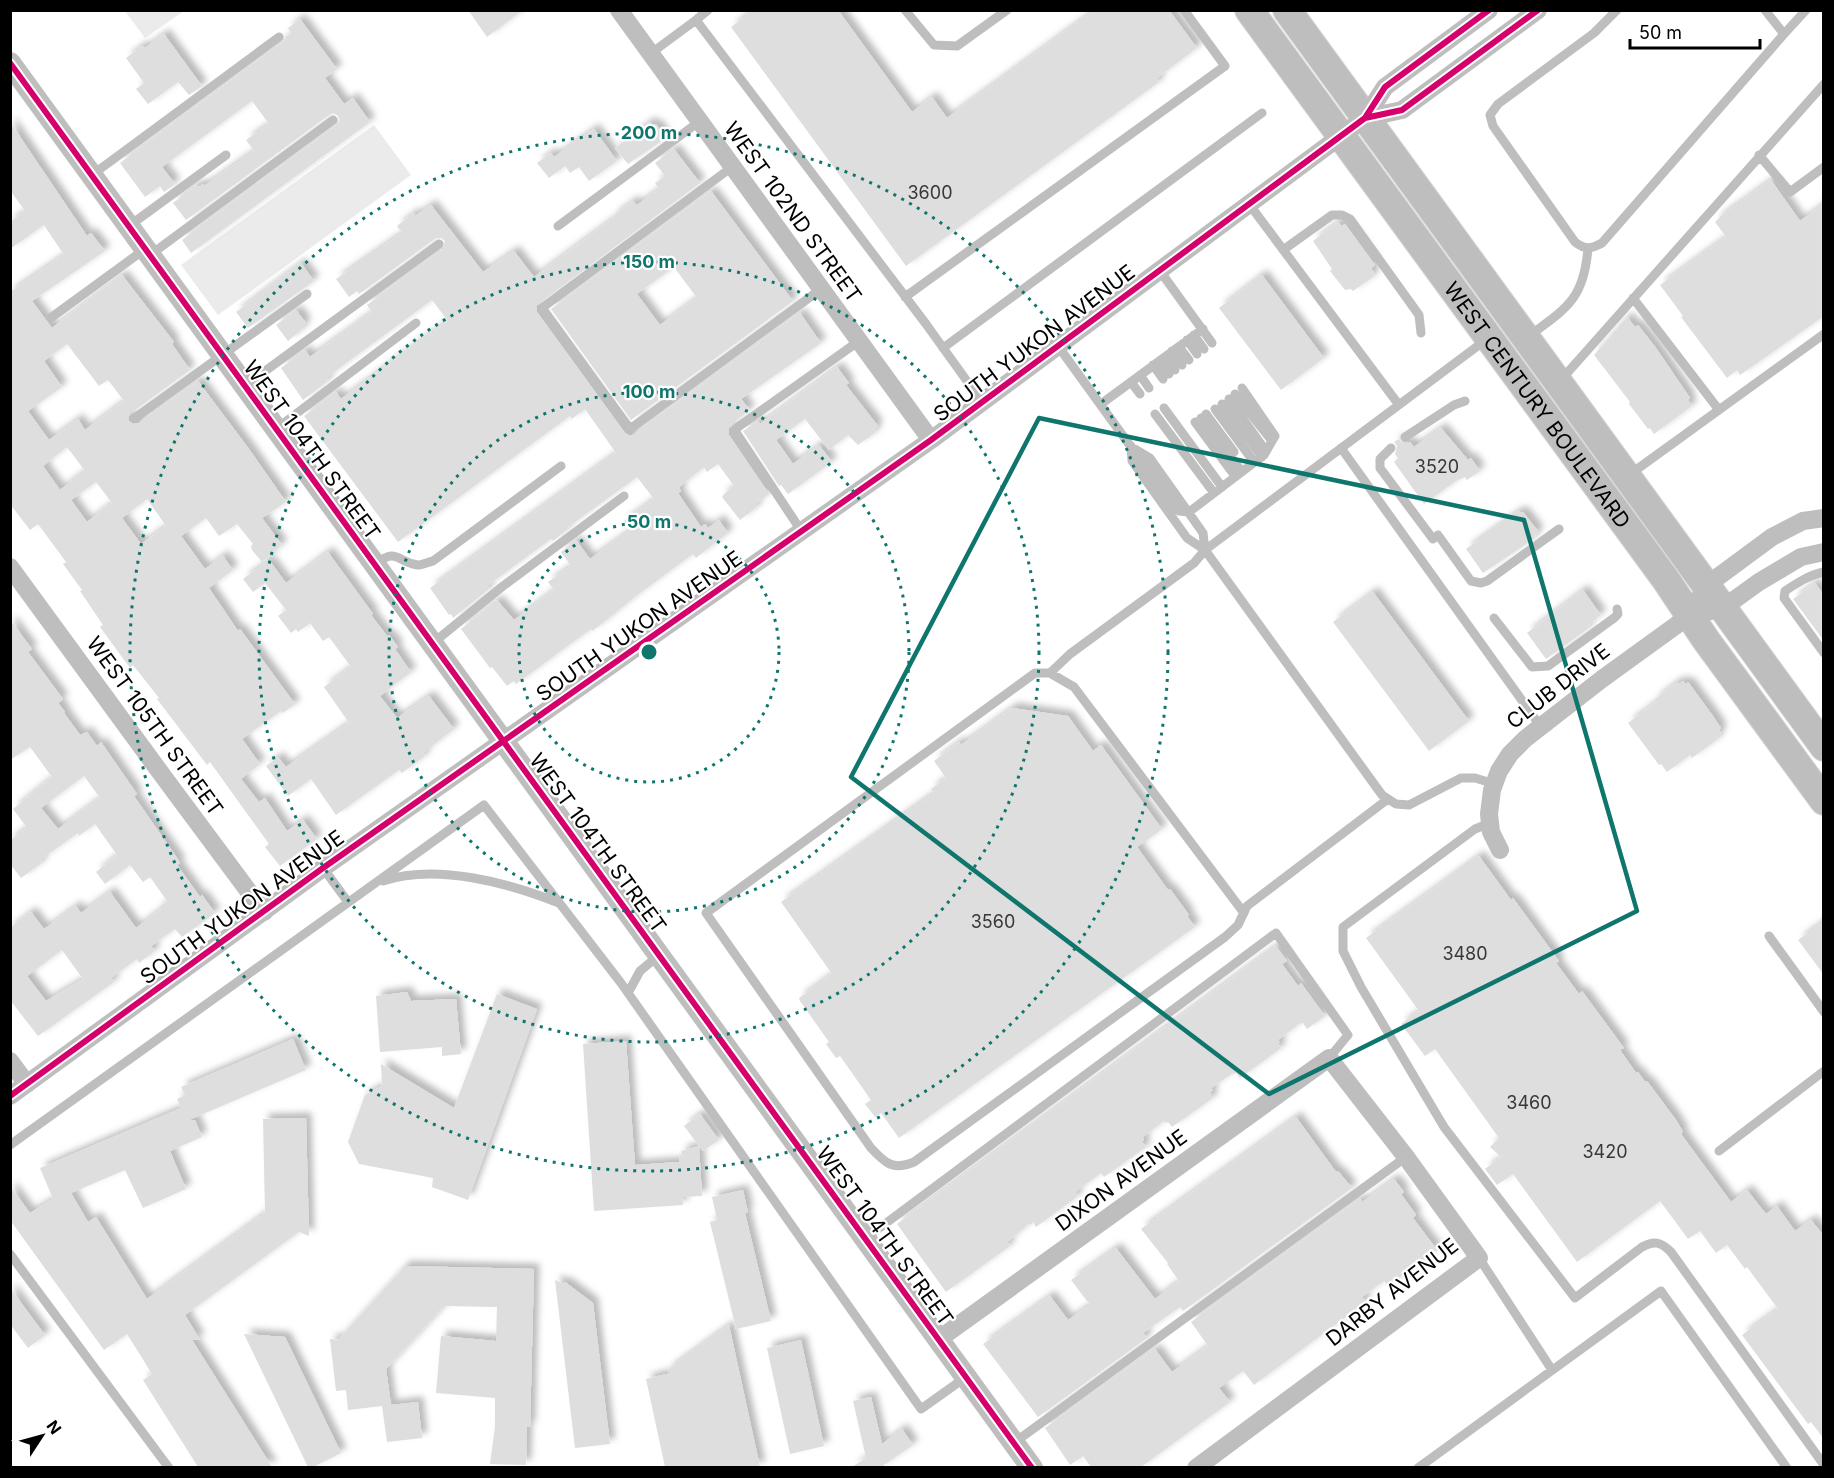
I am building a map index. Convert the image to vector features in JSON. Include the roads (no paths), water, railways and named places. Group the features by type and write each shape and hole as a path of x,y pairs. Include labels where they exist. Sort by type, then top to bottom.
{"main road":[{"name":"WEST CENTURY BOULEVARD","path":"1249,10 1666,580 1689,616 1824,801"},
{"name":"WEST CENTURY BOULEVARD","path":"1287,10 1824,747"}],"street":[{"path":"1365,118 1385,87 1490,10"},
{"path":"1365,118 1402,110 1538,10"},
{"name":"WEST 102ND STREET","path":"622,12 650,54 931,440"},
{"name":"WEST 104TH STREET","path":"10,63 1032,1467"},
{"name":"SOUTH YUKON AVENUE","path":"10,1096 323,868 931,440 1365,118"},
{"name":"CLUB DRIVE","path":"1500,850 1491,832 1489,814 1492,790 1499,771 1510,754 1525,739 1602,679 1715,596 1772,537 1803,521 1824,518"},
{"name":"CLUB DRIVE","path":"1689,616 1715,596 1759,582 1801,558 1824,552"},
{"name":"WEST 105TH STREET","path":"10,567 264,912"},
{"name":"DARBY AVENUE","path":"1196,1467 1479,1258 1406,1157 1329,1058"},
{"name":"DIXON AVENUE","path":"939,1339 1329,1058"},
{"path":"10,1061 27,1084"}],"lane":[{"path":"650,54 708,10"},
{"path":"905,10 934,45 957,46 1007,10"},
{"path":"905,297 1225,66 1184,10"},
{"path":"1617,10 1594,33 1498,104 1490,115 1493,126 1575,242 1588,249 1602,243 1806,10"},
{"path":"1765,10 1784,34"},
{"path":"696,20 982,402"},
{"path":"92,175 279,37"},
{"path":"1558,383 1824,84"},
{"path":"943,348 1262,113"},
{"path":"52,317 148,252 333,120"},
{"path":"558,226 700,122"},
{"path":"129,226 226,155"},
{"path":"1759,155 1790,192 1824,167"},
{"path":"732,166 542,308 630,429 821,289"},
{"path":"1249,204 1399,405"},
{"path":"1283,250 1332,215 1342,214 1350,219 1419,315 1421,333"},
{"path":"244,386 439,244"},
{"path":"1526,339 1563,310 1576,295 1584,277 1588,249"},
{"path":"1160,271 1212,343"},
{"path":"135,417 307,294"},
{"path":"1633,297 1719,410"},
{"path":"276,429 416,324"},
{"path":"1101,404 1203,329"},
{"path":"1628,477 1824,334"},
{"path":"1050,673 1070,654 1194,562 1205,550 1489,337"},
{"path":"1190,338 1200,352"},
{"path":"802,532 735,431 859,341"},
{"path":"1058,346 1131,446 1150,458 1189,512 1203,533 1205,550"},
{"path":"1166,356 1176,370"},
{"path":"1166,356 1176,370"},
{"path":"1166,356 1176,370"},
{"path":"1140,375 1149,388"},
{"path":"1131,382 1140,394"},
{"path":"1405,437 1465,400"},
{"path":"1189,512 1251,464 1272,441 1218,406"},
{"path":"1218,406 1251,464"},
{"path":"1218,406 1251,464"},
{"path":"1218,406 1251,464"},
{"path":"1164,408 1218,490"},
{"path":"1155,414 1218,490"},
{"path":"1131,446 1132,461 1187,538 1205,550 1382,795 1396,804 1409,805 1461,778 1475,778 1495,784"},
{"path":"1341,448 1541,727"},
{"path":"1391,448 1380,459 1380,468 1471,581 1481,583 1487,581 1559,529"},
{"path":"375,564 386,556 394,556 419,565 433,561 561,466"},
{"path":"433,643 503,586 624,496"},
{"path":"1824,572 1816,573 1798,582 1785,591 1784,598 1824,653"},
{"path":"1494,618 1532,667 1540,668 1548,666 1614,618 1618,614 1617,609"},
{"path":"1244,913 1074,687 1050,673 1035,673 706,913 871,1148 885,1163 903,1167 914,1162 1225,937 1238,925 1244,913 1247,906 1388,799"},
{"path":"10,1144 484,805 628,993 921,1409 967,1377"},
{"path":"1490,823 1474,829 1343,927 1343,951 1360,987 1444,1127 1575,1298 1642,1247 1651,1242 1663,1244 1824,1465"},
{"path":"323,868 348,902"},
{"path":"375,883 410,875 447,875 512,887 559,903"},
{"path":"866,1238 1276,933 1348,1035 1329,1058"},
{"path":"1768,936 1824,1012"},
{"path":"628,993 640,971 659,954"},
{"path":"1719,1151 1824,1071"},
{"path":"1014,1442 1406,1157"},
{"path":"10,1254 169,1467"},
{"path":"1479,1258 1552,1370"},
{"path":"1418,1467 1661,1291 1787,1467"}]}
